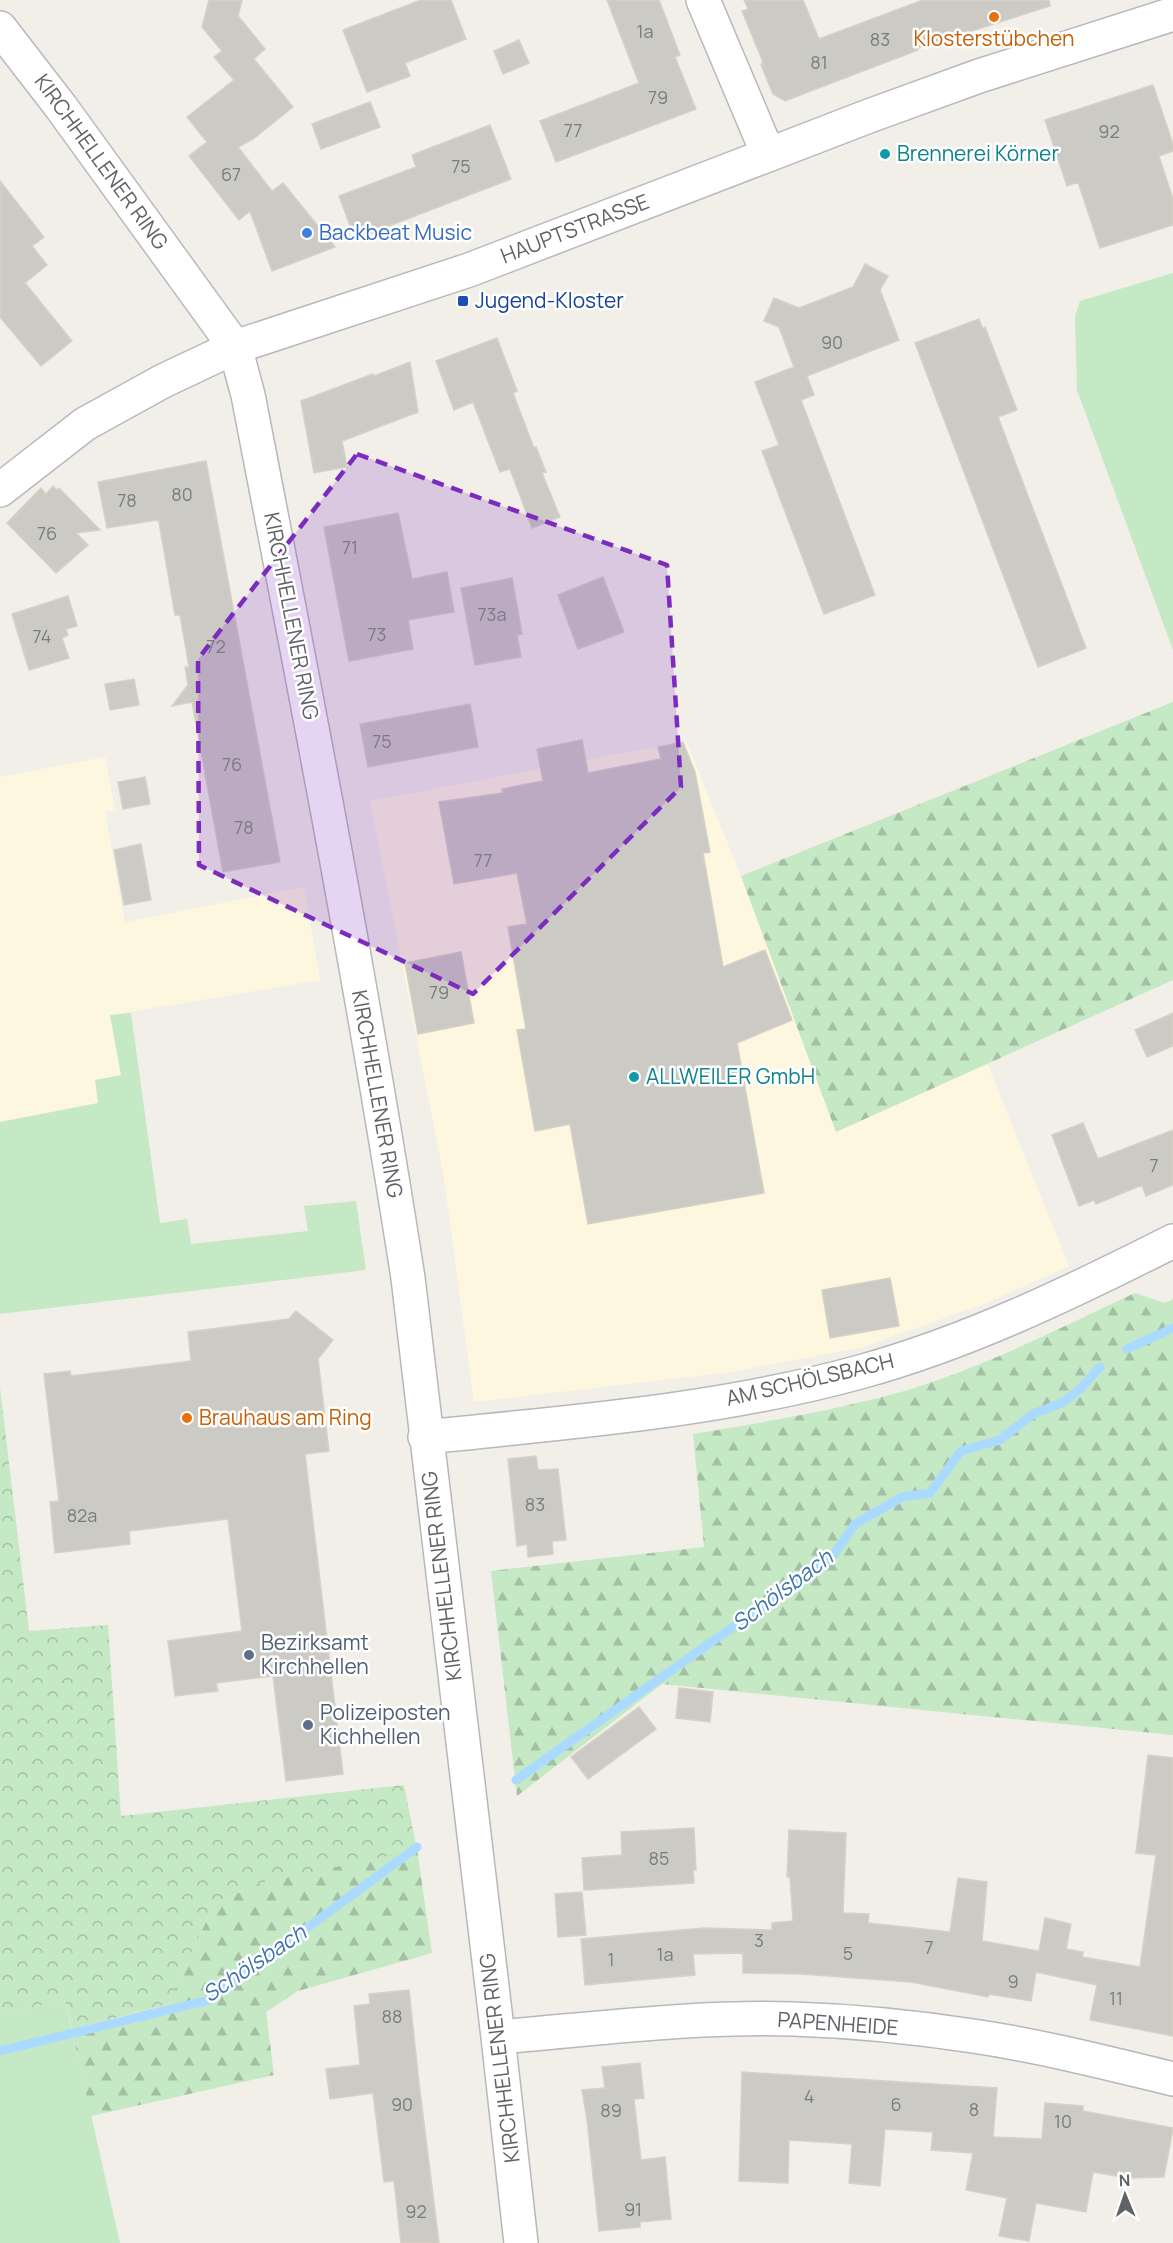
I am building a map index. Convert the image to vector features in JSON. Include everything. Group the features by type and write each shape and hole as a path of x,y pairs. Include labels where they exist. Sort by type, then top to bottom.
{"street":[{"path":"703,0 768,154"},
{"name":"HAUPTSTRASSE","path":"0,490 85,424 163,381 235,347 469,270 768,154 979,76 1173,14"},
{"name":"KIRCHHELLENER RING","path":"0,28 68,117 235,347 248,395 322,778 393,1180 408,1278 521,2243"},
{"name":"AM SCHÖLSBACH","path":"425,1437 586,1420 743,1399 861,1372 951,1343 1083,1286 1173,1241"},
{"name":"PAPENHEIDE","path":"498,2037 706,2020 792,2019 892,2026 974,2036 1054,2051 1173,2079"}],"highlighted area":[{"path":"357,454 667,565 681,787 473,994 199,865 198,659"}],"shaded area":[{"path":"686,741 741,876 836,1131 987,1063 1069,1266 989,1302 863,1347 731,1372 474,1402 444,1177 370,801"},
{"path":"105,757 115,810 105,812 125,922 304,887 320,980 110,1015 121,1075 99,1103 0,1122 0,777"}],"green space":[{"path":"1173,273 1173,650 1077,390 1075,316 1080,301"},
{"path":"1173,702 1173,980 836,1132 741,876"},
{"path":"131,1013 160,1223 187,1219 191,1244 308,1231 304,1206 356,1201 366,1270 0,1314 0,1122 98,1103 95,1080 121,1075 110,1015"},
{"path":"1135,1293 1165,1303 1173,1299 1173,1735 662,1684 517,1796 491,1571 704,1547 693,1434 842,1407 922,1386 1014,1349"},
{"path":"0,1387 29,1631 108,1625 121,1816 404,1785 417,1850 260,1883 214,1904 168,2004 72,2029 65,2000 0,2014"},
{"path":"417,1849 432,1953 298,1991 266,2012 274,2075 91,2116 72,2030 168,2004 214,1904 260,1883"},
{"path":"65,2000 120,2243 0,2243 0,2014"}],"building":[{"path":"209,0 242,0 238,16 265,49 254,59 293,107 253,139 238,147 272,191 283,183 335,247 272,271 250,211 239,220 189,156 207,142 187,117 234,80 214,57 222,51 202,27"},
{"path":"421,0 451,0 466,39 405,63 410,76 367,92 343,30"},
{"path":"607,0 659,0 680,55 675,57 696,109 556,162 540,121 639,83"},
{"path":"744,0 803,0 819,39 923,0 1049,0 1050,6 918,48 918,50 785,101 773,94 761,65 763,62 742,11 748,9"},
{"path":"519,40 529,63 503,74 494,51"},
{"path":"1153,85 1173,144 1173,151 1159,156 1173,199 1173,225 1100,248 1078,182 1067,186 1045,120"},
{"path":"370,102 380,127 321,149 312,124"},
{"path":"490,125 511,179 355,239 339,196 416,167 412,155"},
{"path":"0,181 44,237 32,246 47,265 25,283 72,341 41,366 0,317"},
{"path":"865,264 888,276 880,290 899,340 807,376 814,395 801,400 875,595 824,614 762,451 779,445 755,382 794,367 779,327 764,321 774,298 799,308 853,287"},
{"path":"979,319 983,329 985,327 1017,410 998,417 1086,648 1038,667 915,343"},
{"path":"497,338 517,391 513,393 534,448 536,447 546,472 542,473 560,517 532,528 510,469 500,472 473,402 454,410 436,361"},
{"path":"410,362 418,412 342,441 347,467 314,473 301,401"},
{"path":"206,461 280,862 223,872 192,702 172,706 188,685 185,667 189,667 180,615 175,615 159,522 157,520 107,528 98,482"},
{"path":"53,486 57,490 59,488 100,530 76,533 88,545 56,573 7,523 41,488 46,494"},
{"path":"398,513 412,579 447,572 454,612 408,620 413,649 349,661 324,527"},
{"path":"603,577 624,632 578,649 558,595"},
{"path":"512,578 522,634 517,635 521,657 475,665 461,588"},
{"path":"68,596 77,626 66,629 68,635 62,638 69,658 29,670 12,614"},
{"path":"134,679 139,705 110,710 105,684"},
{"path":"470,704 478,747 368,767 360,724"},
{"name":"ALLWEILER GmbH","path":"582,740 588,773 661,759 658,747 683,742 695,772 710,852 703,853 723,967 765,950 792,1020 737,1043 764,1193 588,1224 570,1124 535,1131 517,1030 526,1029 508,927 527,924 517,873 454,884 439,802 503,793 502,789 543,781 537,749"},
{"path":"145,777 150,804 123,809 118,782"},
{"path":"141,844 151,900 124,905 114,850"},
{"path":"461,952 474,1023 418,1034 405,963"},
{"path":"1173,1013 1173,1046 1147,1057 1135,1030"},
{"path":"1083,1123 1098,1159 1173,1130 1173,1185 1146,1196 1142,1185 1096,1204 1094,1200 1079,1206 1052,1135"},
{"path":"890,1278 899,1326 830,1338 822,1290"},
{"name":"Brauhaus am Ring","path":"296,1311 333,1340 318,1359 329,1451 305,1454 343,1774 286,1781 273,1676 216,1683 218,1691 175,1696 168,1641 242,1631 228,1519 129,1531 130,1544 55,1553 50,1502 59,1501 44,1374 70,1371 71,1376 191,1361 188,1332 289,1319"},
{"path":"536,1456 538,1470 558,1469 566,1540 552,1541 553,1554 528,1557 527,1544 517,1546 508,1459"},
{"path":"679,1688 713,1692 710,1722 676,1718"},
{"path":"639,1707 656,1729 588,1779 571,1757"},
{"path":"1148,1755 1173,1758 1173,2036 1090,2020 1097,1985 1036,1972 1031,2001 989,1994 988,1997 911,1982 801,1974 743,1973 743,1953 693,1954 695,1975 585,1985 581,1939 704,1928 772,1930 772,1923 793,1921 790,1877 787,1877 789,1830 846,1833 843,1913 869,1914 868,1923 950,1932 958,1878 987,1882 982,1941 1039,1951 1045,1918 1071,1924 1066,1949 1083,1952 1082,1957 1140,1967 1156,1855 1136,1853"},
{"path":"694,1828 696,1870 693,1870 694,1883 584,1890 582,1858 622,1855 621,1832"},
{"path":"582,1892 586,1935 558,1937 555,1894"},
{"path":"409,1990 439,2243 401,2243 394,2181 384,2182 373,2093 330,2099 326,2069 360,2065 354,2006 370,2004 369,1994"},
{"path":"640,2063 644,2098 634,2099 641,2160 665,2157 671,2219 640,2222 640,2227 599,2231 582,2090 605,2088 602,2067"},
{"path":"742,2072 997,2088 993,2137 1042,2139 1045,2103 1083,2106 1083,2111 1173,2128 1164,2177 1128,2178 1093,2172 1086,2212 1036,2203 1029,2241 999,2236 1007,2198 966,2190 973,2153 931,2150 933,2132 885,2129 880,2186 849,2183 852,2144 789,2140 788,2183 739,2181"}],"waterway":[{"name":"Schölsbach","path":"1127,1349 1173,1328"},
{"name":"Schölsbach","path":"516,1780 832,1557 855,1524 902,1497 930,1493 961,1451 1000,1440 1033,1414 1064,1402 1081,1388 1100,1367"},
{"name":"Schölsbach","path":"0,2051 209,2000 417,1847"}],"place":[{"name":"Klosterstübchen","path":"994,17"},
{"name":"Brennerei Körner","path":"885,154"},
{"name":"Backbeat Music","path":"307,233"},
{"name":"Jugend-Kloster","path":"463,301"},
{"name":"ALLWEILER GmbH","path":"634,1077"},
{"name":"Brauhaus am Ring","path":"187,1418"},
{"name":"Bezirksamt Kirchhellen","path":"249,1655"},
{"name":"Polizeiposten Kichhellen","path":"308,1725"}]}
